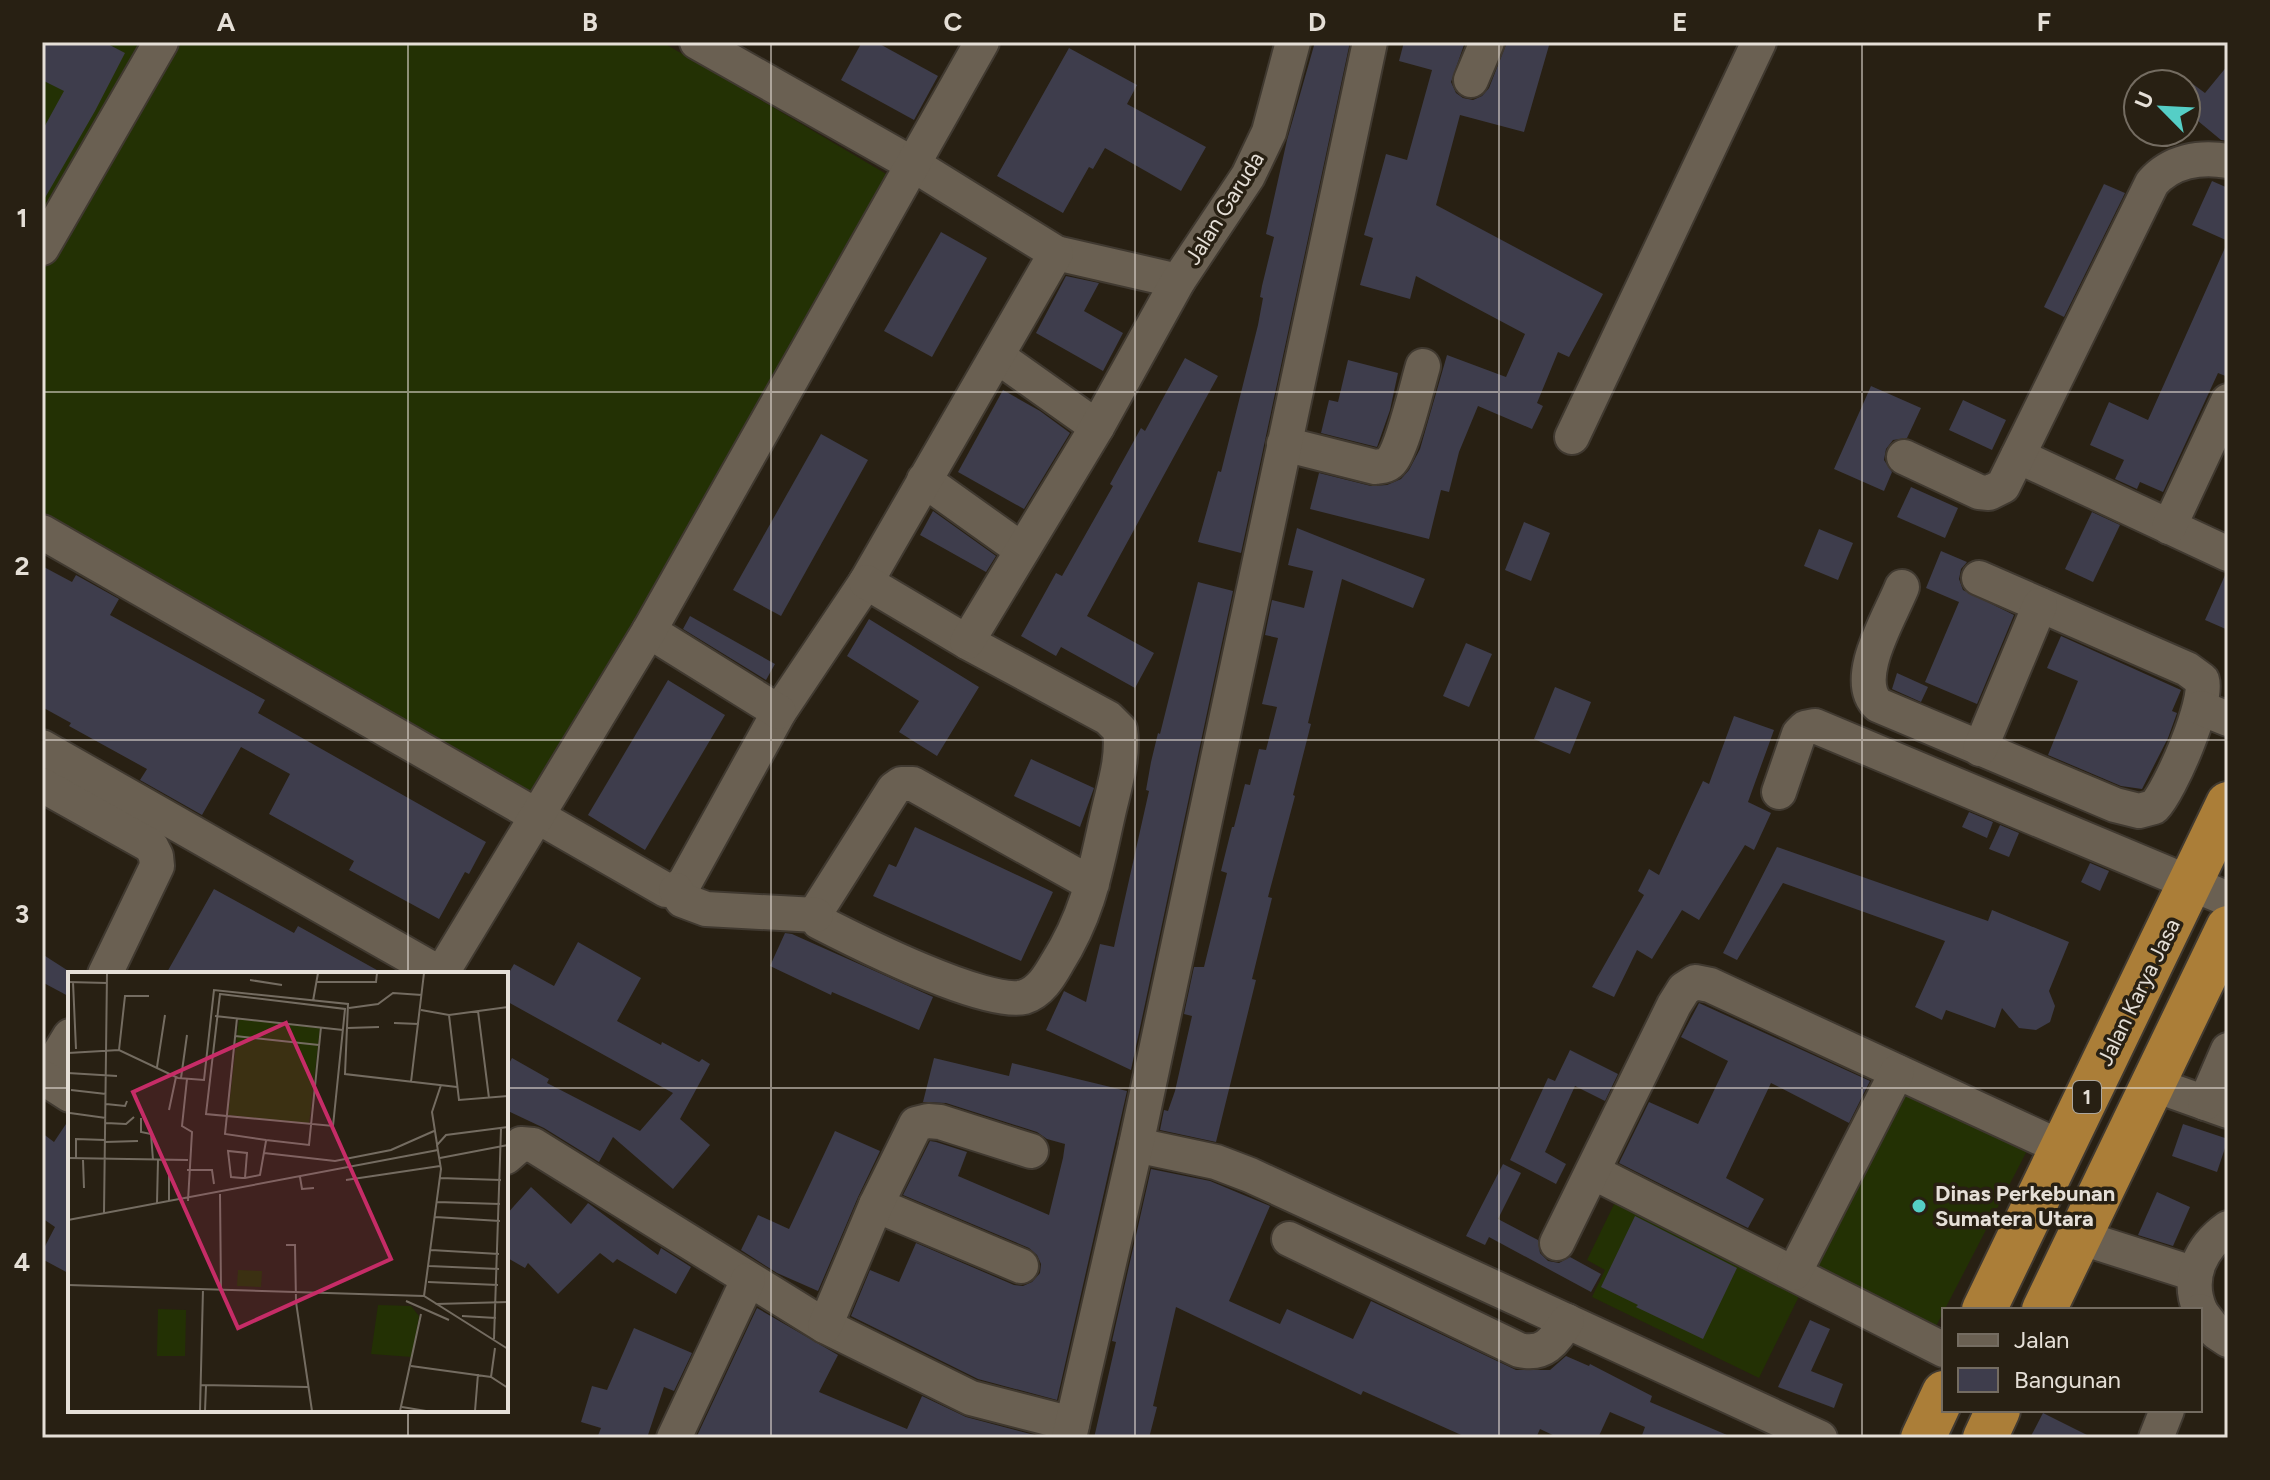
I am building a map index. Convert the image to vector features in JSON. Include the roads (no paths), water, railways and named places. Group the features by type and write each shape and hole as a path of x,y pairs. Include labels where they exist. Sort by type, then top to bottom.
{"highway":[{"name":"Jalan Karya Jasa","path":"1985,1308 2062,1148 2209,892 2228,804"},
{"path":"2045,1308 2225,940"},
{"path":"1923,1438 1942,1397"},
{"path":"1985,1438 1997,1412"}],"street":[{"path":"42,248 161,42"},
{"path":"697,42 914,165 1056,253 1178,281"},
{"path":"42,747 432,969 439,970 446,966 649,631 982,42"},
{"name":"Jalan Garuda","path":"967,642 1097,427 1178,281 1259,156 1279,99 1293,42"},
{"path":"508,1155 521,1144 544,1150 825,1326 971,1398 1070,1431 1136,1145 1370,42"},
{"path":"1471,80 1487,42"},
{"path":"1572,437 1759,42"},
{"path":"1904,457 1969,488 1989,493 2003,486 2152,183 2172,166 2203,159 2228,161"},
{"path":"42,532 666,890 676,890 685,882 779,712 866,582 1056,253"},
{"path":"997,356 1097,427"},
{"path":"1284,444 1375,467 1384,466 1391,462 1398,448 1423,366"},
{"path":"2169,527 2228,401"},
{"path":"2018,456 2228,554"},
{"path":"924,480 1022,550"},
{"path":"1902,587 1867,677 1871,699 1887,710 2115,805 2131,810 2150,810 2163,797 2214,713 2202,680 2192,671 1979,578"},
{"path":"816,915 819,922 904,964 992,994 1024,997 1045,983 1073,938 1086,907 1121,755 1120,730 1108,718 967,642 866,582"},
{"path":"1980,749 2040,605"},
{"path":"649,631 779,712"},
{"path":"1779,792 1799,734 1805,728 1815,726 2209,892"},
{"path":"816,915 894,789 901,784 913,784 1092,884"},
{"path":"42,785 151,846 156,856 157,866 106,972"},
{"path":"676,890 682,900 706,909 816,915"},
{"path":"1557,1243 1674,1005 1684,989 1695,982 1710,985 2062,1148"},
{"path":"59,1036 42,1077 68,1094"},
{"path":"2152,1084 2216,1107 2228,1050"},
{"path":"1794,1273 1897,1072"},
{"path":"825,1326 912,1129 921,1122 940,1122 1031,1151"},
{"path":"1136,1145 1216,1162 1250,1175 1820,1438"},
{"path":"1593,1172 1942,1349"},
{"path":"876,1205 1021,1266"},
{"path":"2201,1308 2194,1289 2201,1255 2212,1239 2228,1228"},
{"path":"2079,1237 2195,1274"},
{"path":"1289,1239 1519,1350 1533,1352 1548,1346 1567,1321"},
{"path":"674,1438 748,1280"},
{"path":"2156,1438 2166,1412"}],"place":[{"name":"Dinas Perkebunan Sumatera Utara","path":"1919,1206"}]}
